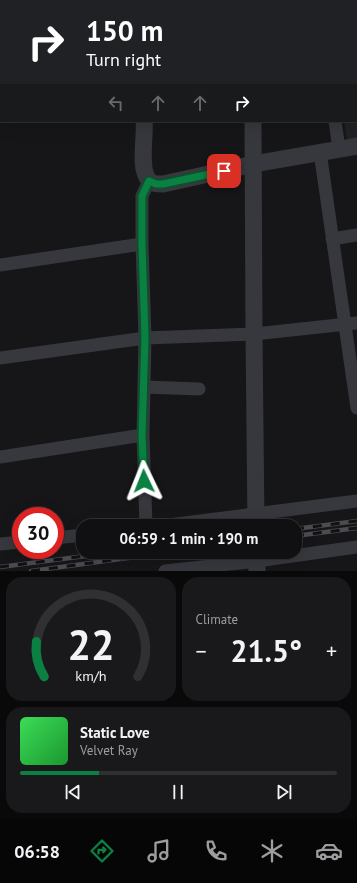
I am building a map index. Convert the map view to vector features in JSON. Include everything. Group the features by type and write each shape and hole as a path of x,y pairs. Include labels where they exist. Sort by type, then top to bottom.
{"street":[{"path":"144,122 145,174 149,181 156,184 163,184 254,164 357,146"},
{"path":"253,122 256,519"},
{"path":"335,122 339,149"},
{"path":"320,152 332,239 350,324 357,408"},
{"path":"146,519 142,435 145,338 142,196 149,181"},
{"path":"332,239 357,236"},
{"path":"0,265 142,244"},
{"path":"0,358 145,338 254,334 350,324"},
{"path":"144,387 199,389"},
{"path":"0,457 142,435"},
{"path":"261,519 357,501"},
{"path":"64,537 76,536"},
{"path":"0,544 12,543"},
{"path":"164,571 357,550"}],"shaded area":[{"path":"344,122 357,122 357,139 347,140"}],"railway":[{"path":"302,528 357,521"},
{"path":"302,535 357,528"},
{"path":"0,567 76,557"},
{"path":"31,571 121,559"}],"route":[{"path":"144,481 142,435 145,338 142,196 149,181 156,184 163,184 224,171"}]}
